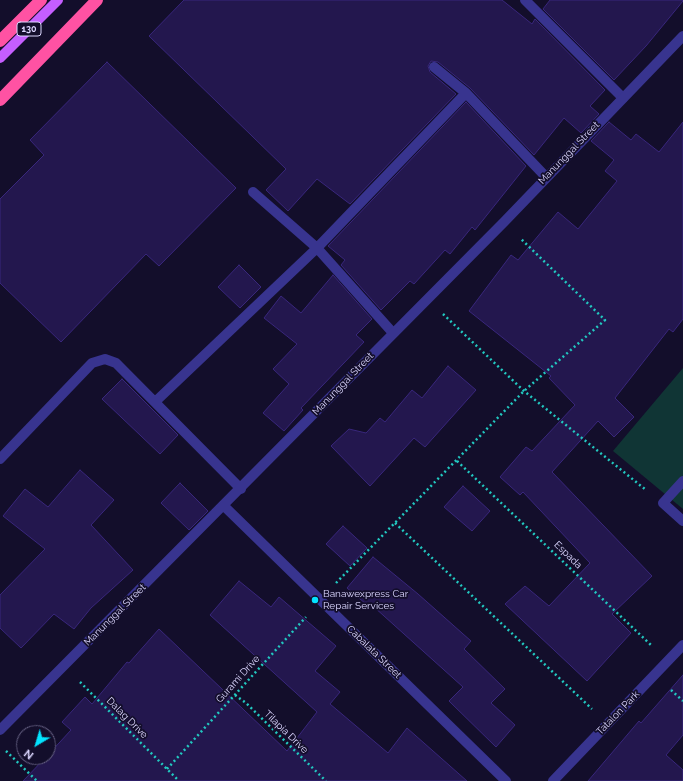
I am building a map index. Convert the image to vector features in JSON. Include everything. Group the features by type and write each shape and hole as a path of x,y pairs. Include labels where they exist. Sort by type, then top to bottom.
{"highway":[{"path":"0,41 41,0"},
{"path":"0,100 97,0"}],"main road":[{"name":"130","path":"0,58 58,0"}],"street":[{"path":"525,0 623,98"},
{"name":"Manunggal Street","path":"0,730 241,489 426,299 504,222 546,176 683,36"},
{"path":"434,67 466,93 546,176"},
{"path":"155,402 317,248 466,93"},
{"path":"253,192 317,248 393,333"},
{"path":"0,459 92,363 105,359 116,363 241,489"},
{"path":"683,481 663,503 683,521"},
{"name":"Cabalata Street","path":"224,506 506,781"},
{"name":"Tatalon Park","path":"553,781 683,645"}],"path":[{"name":"Gurami Drive","path":"167,769 320,599 394,523 457,461 524,391 605,320 504,222"},
{"path":"426,299 524,391 663,503"},
{"name":"Espada","path":"457,461 668,661"},
{"path":"394,523 608,724"},
{"name":"Dalag Drive","path":"64,666 179,781"},
{"name":"Tilapia Drive","path":"235,695 246,703 326,781"},
{"path":"5,750 37,781"}],"green space":[{"path":"683,368 683,509 613,451"}],"building":[{"path":"184,0 502,0 532,24 535,19 605,90 590,106 599,114 581,133 564,118 534,155 470,88 438,62 431,61 428,66 430,72 456,94 350,204 317,179 288,211 266,190 286,169 149,36"},
{"path":"550,0 683,1 646,46 614,80 543,9"},
{"path":"107,62 236,188 159,266 146,254 61,342 0,283 0,199 44,155 30,140"},
{"path":"466,102 526,166 475,230 472,227 450,254 445,250 414,284 410,281 381,310 341,265 345,260 328,246"},
{"path":"609,122 631,140 636,134 659,152 683,122 683,319 673,332 669,329 615,398 634,417 614,437 598,421 552,472 652,576 612,614 631,633 587,681 505,604 525,586 549,606 590,563 523,492 520,495 500,477 526,447 532,451 575,405 549,378 551,376 469,311 511,255 518,260 558,212 578,229 617,181 605,171 614,160 591,141"},
{"path":"239,265 261,287 240,308 218,287"},
{"path":"333,275 372,319 356,335 364,342 301,408 303,410 284,431 263,413 289,384 273,369 297,344 264,318 281,296 301,313"},
{"path":"448,366 476,390 425,447 414,438 370,486 331,446 349,429 366,433 380,418 385,422 412,390 422,398"},
{"path":"122,379 178,435 160,454 102,399"},
{"path":"80,470 114,500 91,525 133,570 91,608 74,629 54,614 21,648 0,628 0,595 45,549 3,516 25,489 48,507"},
{"path":"180,483 208,511 189,530 161,503"},
{"path":"463,486 490,511 472,531 444,507"},
{"path":"343,526 367,548 350,566 326,544"},
{"path":"373,557 471,641 464,649 505,689 491,703 515,725 496,747 449,701 463,687 374,607 372,609 347,588"},
{"path":"239,581 271,607 279,597 336,646 315,671 340,692 330,704 388,753 407,728 467,781 23,781 38,765 56,765 56,746 71,730 62,722 85,697 92,704 127,662 129,663 159,629 287,751 317,712 210,615"},
{"path":"683,675 683,735 666,755 683,770 683,781 588,781 639,721 641,723"}],"place":[{"name":"Banawexpress Car Repair Services","path":"315,600"}]}
